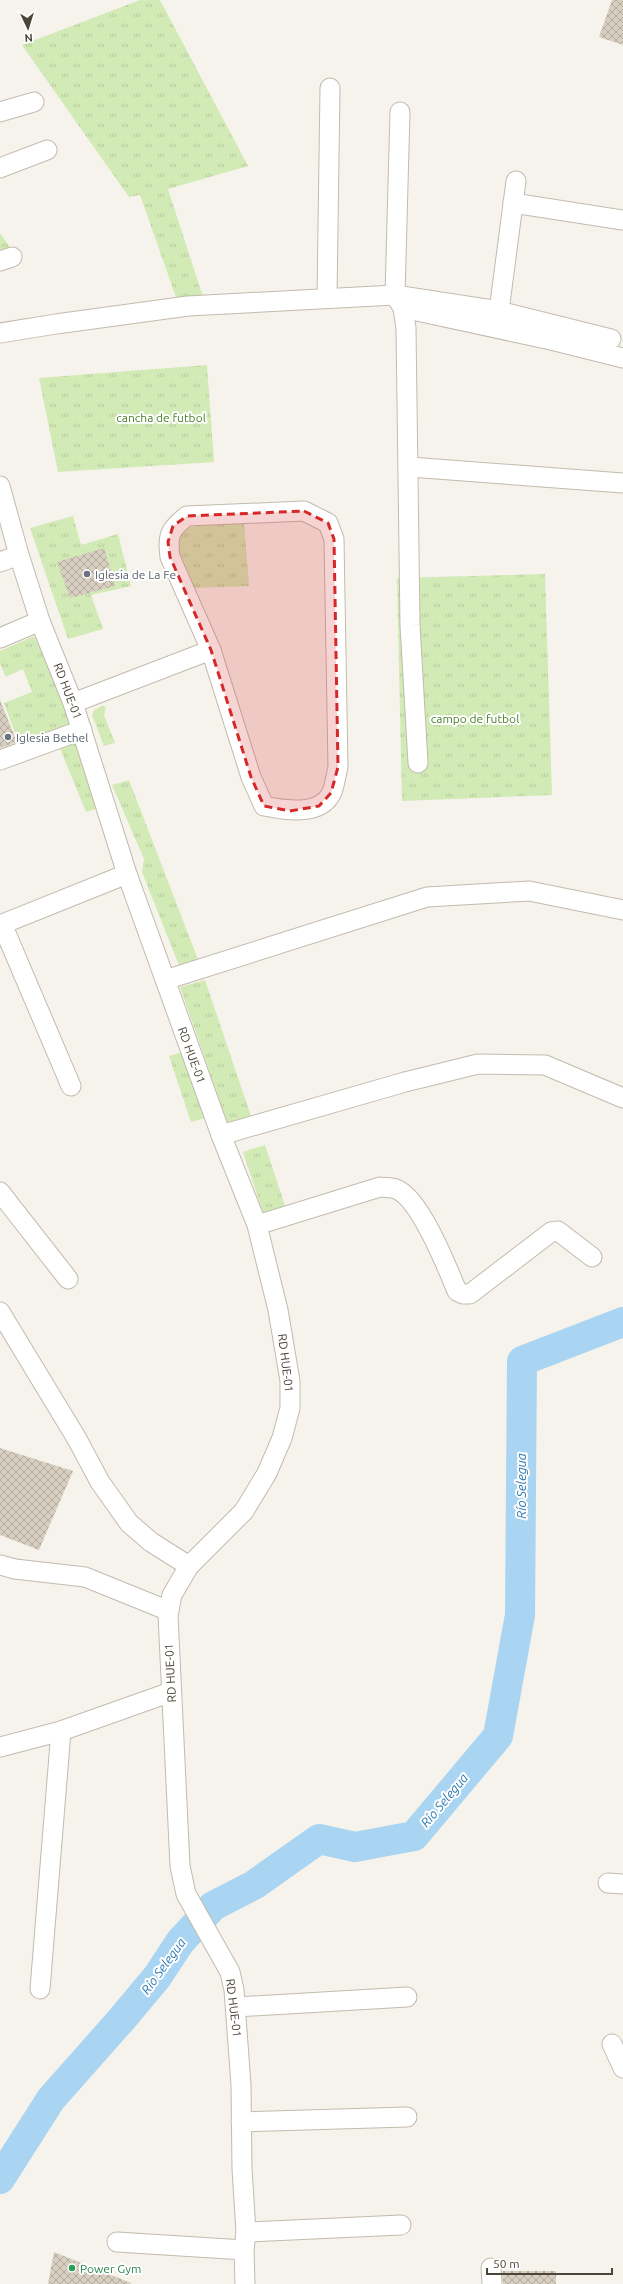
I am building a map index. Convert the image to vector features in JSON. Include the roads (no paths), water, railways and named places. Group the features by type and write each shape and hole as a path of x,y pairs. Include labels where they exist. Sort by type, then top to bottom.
{"street":[{"path":"327,298 330,88"},
{"path":"0,112 34,102"},
{"path":"400,112 399,301 406,328 410,467 410,625 418,763"},
{"path":"0,168 46,150"},
{"path":"500,310 516,181"},
{"path":"513,204 623,220"},
{"path":"0,333 188,306 327,298 399,301 500,310 611,339"},
{"path":"399,301 623,358"},
{"path":"410,467 623,483"},
{"name":"RD HUE-01","path":"0,486 19,555 40,621 73,703 127,874 221,1136 257,1225 278,1310 290,1381 290,1408 282,1438 267,1473 244,1511 189,1566 172,1595 167,1638 180,1866 186,1894 230,1972 236,2007 241,2085 245,2284"},
{"path":"304,511 328,523 334,539 338,767 331,793 319,806 290,811 264,806 251,777 211,650 170,556 168,542 173,526 187,516 304,511"},
{"path":"0,562 19,555"},
{"path":"0,638 40,621"},
{"path":"73,703 211,650"},
{"path":"0,760 82,730"},
{"path":"72,1086 1,924 127,874"},
{"path":"166,980 426,897 528,891 623,910"},
{"path":"221,1136 405,1082 478,1064 545,1065 622,1095"},
{"path":"257,1225 380,1187 396,1189 407,1197 433,1234 457,1291 463,1294 470,1294 551,1232 558,1231 592,1257"},
{"path":"0,1192 68,1279"},
{"path":"0,1312 77,1439 100,1482 129,1523 151,1542 189,1566"},
{"path":"0,1565 15,1569 85,1577 169,1611"},
{"path":"0,1747 61,1731 171,1692"},
{"path":"40,1989 61,1731"},
{"path":"236,2007 407,1997"},
{"path":"612,2044 623,2068"},
{"path":"241,2122 407,2117"},
{"path":"117,2242 245,2241 401,2225"}],"waterway":[{"name":"Río Selegua","path":"0,2179 51,2099 121,2020 157,1977 180,1942 213,1906 254,1885 319,1839 355,1847 414,1836 498,1736 520,1615 522,1361 623,1322"}],"place":[{"name":"Iglesia de La Fe","path":"87,574"},
{"name":"Iglesia Bethel","path":"8,737"},
{"name":"Power Gym","path":"72,2268"}],"park label":[{"name":"cancha de futbol","path":"161,417"},
{"name":"campo de futbol","path":"475,718"}]}
